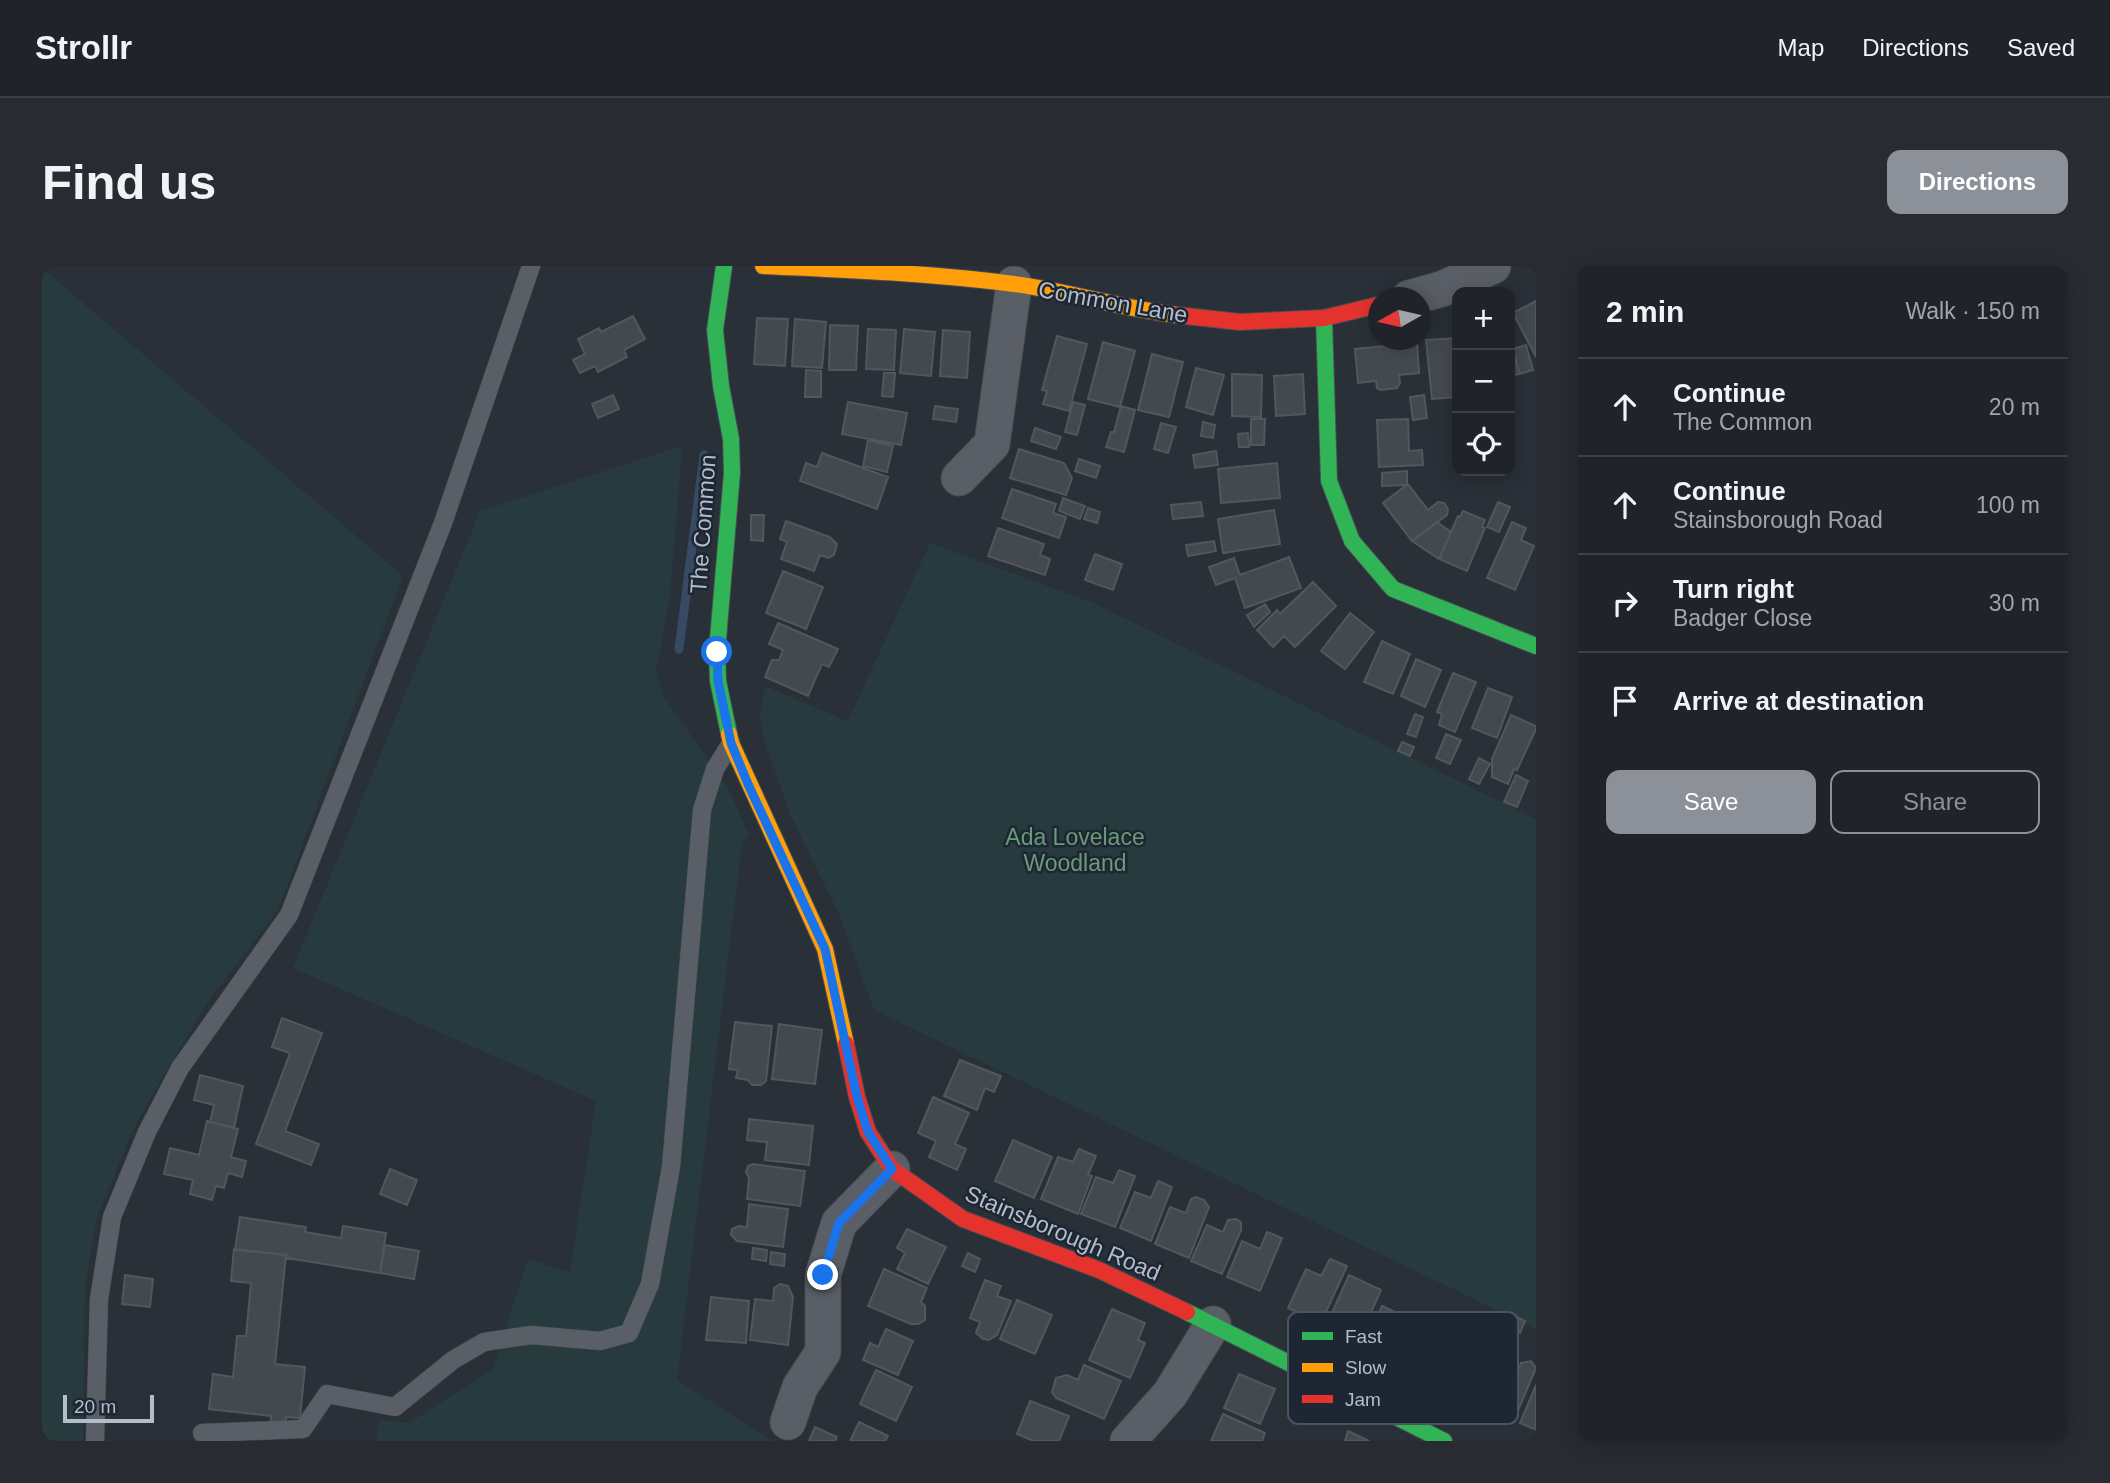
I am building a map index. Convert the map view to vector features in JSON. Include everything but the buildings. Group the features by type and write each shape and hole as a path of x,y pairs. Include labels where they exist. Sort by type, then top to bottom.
{"street":[{"name":"The Common","path":"724,266 715,330 721,386 731,439 732,473 717,652 718,681 731,743"},
{"name":"Common Lane","path":"763,266 906,270 1014,284 1171,314 1240,322 1324,318 1368,307"},
{"path":"1431,292 1493,266"},
{"path":"959,478 992,444 1014,284"},
{"path":"1324,318 1329,481 1352,541 1393,589 1536,646"},
{"name":"Stainsborough Road","path":"731,743 825,949 857,1097 868,1132 892,1169 963,1219 1099,1269 1288,1362"},
{"path":"788,1422 800,1387 823,1352 823,1275 839,1223 892,1169"},
{"path":"1128,1441 1170,1394 1213,1324"},
{"name":"Stainsborough Road","path":"1410,1424 1444,1441"}],"lane":[{"path":"94,1441 99,1298 112,1217 147,1132 180,1068 289,915 443,523 531,266"},
{"path":"202,1433 303,1429 327,1394 395,1407 453,1360 484,1342 531,1335 600,1341 629,1333 650,1284 671,1167 702,810 715,769 731,743"}],"green space":[{"path":"42,268 403,576 278,910 210,999 160,1082 133,1130 97,1217 85,1288 83,1441 42,1441"},
{"path":"682,446 670,597 656,671 664,697 728,788 749,835 742,842 677,1380 773,1441 376,1441 379,1420 409,1423 493,1369 528,1259 570,1272 596,1101 293,968 480,511"},
{"name":"Ada Lovelace Woodland","path":"930,543 1091,602 1536,819 1536,1329 1518,1320 1518,1312 1501,1312 874,1010 839,914 790,814 764,740 760,718 765,686 848,721"}],"waterway":[{"path":"679,649 704,455"}],"traffic: fast":[{"path":"724,266 715,330 721,386 731,439 732,473 717,651 718,681 729,734"},
{"path":"1324,318 1329,481 1352,541 1393,589 1536,646"},
{"path":"1187,1312 1288,1363"},
{"path":"1410,1424 1444,1441"}],"traffic: slow":[{"path":"763,266 983,280 1035,287 1177,315"},
{"path":"729,734 825,949 846,1044"}],"traffic: jam":[{"path":"1177,315 1240,322 1324,318 1368,307"},
{"path":"846,1044 857,1097 868,1132 892,1169 963,1219 1099,1270 1187,1312"}],"route":[{"path":"717,652 718,681 731,743 825,949 857,1097 868,1132 892,1169 839,1223 823,1275"}]}
